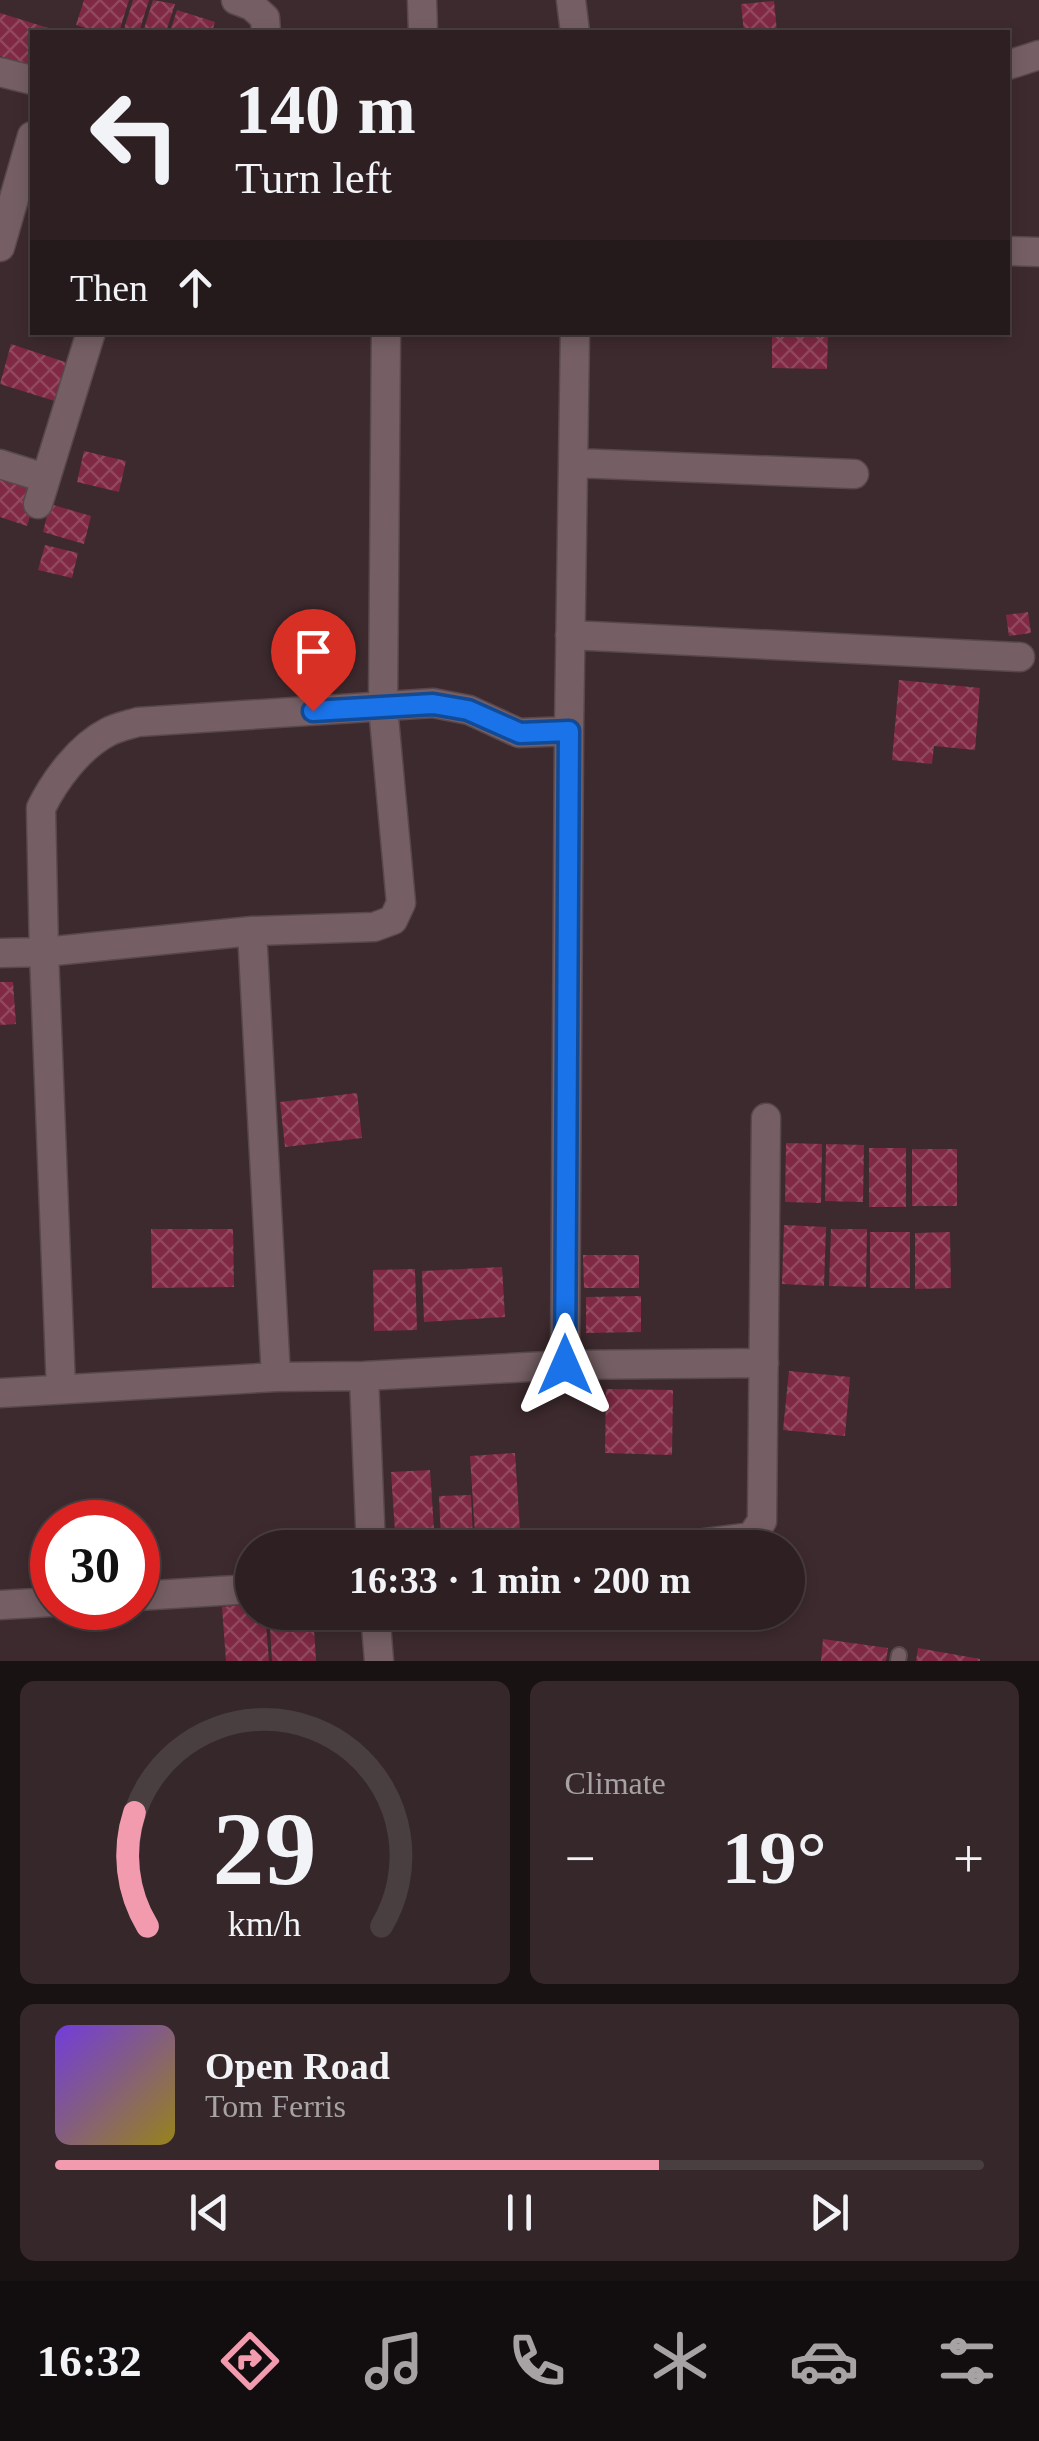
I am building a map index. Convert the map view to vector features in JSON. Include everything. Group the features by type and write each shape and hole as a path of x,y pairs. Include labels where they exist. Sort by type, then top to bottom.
{"street":[{"path":"236,0 252,6 266,18 266,30"},
{"path":"422,0 422,30"},
{"path":"571,0 575,30"},
{"path":"1010,64 1039,55"},
{"path":"0,72 30,80"},
{"path":"0,247 30,143"},
{"path":"1010,251 1039,252"},
{"path":"0,464 42,491 90,335"},
{"path":"0,953 252,931 374,928 393,920 400,904 383,707 386,335"},
{"path":"565,1365 575,335"},
{"path":"574,463 854,474"},
{"path":"570,635 1020,657"},
{"path":"61,1388 41,808 51,787 88,746 109,731 138,722 433,704 468,710 520,733 569,731"},
{"path":"252,931 276,1378"},
{"path":"755,1530 762,1521 766,1118"},
{"path":"0,1392 565,1365 764,1363"},
{"path":"364,1376 369,1530"},
{"path":"160,1595 235,1590"},
{"path":"0,1606 30,1604"},
{"path":"377,1630 380,1661"}],"building":[{"path":"84,0 129,0 120,30 92,30 76,25"},
{"path":"133,0 149,0 140,30 124,30"},
{"path":"153,0 175,4 167,30 144,30"},
{"path":"774,1 777,30 744,30 741,4"},
{"path":"177,10 215,22 213,30 171,30"},
{"path":"0,13 55,30 30,30 30,65 0,56"},
{"path":"772,335 828,335 827,369 772,368"},
{"path":"11,344 74,365 61,403 0,384"},
{"path":"84,451 126,461 119,492 77,482"},
{"path":"0,477 38,490 27,526 0,517"},
{"path":"50,504 91,516 84,544 43,532"},
{"path":"45,545 78,553 72,578 38,570"},
{"path":"1028,612 1031,633 1009,636 1006,615"},
{"path":"899,680 980,688 975,750 934,746 932,764 892,760"},
{"path":"0,982 13,982 16,1024 0,1025"},
{"path":"357,1093 362,1138 285,1147 280,1102"},
{"path":"786,1143 822,1144 821,1203 785,1202"},
{"path":"826,1144 864,1145 863,1202 825,1201"},
{"path":"869,1148 906,1148 906,1207 869,1207"},
{"path":"912,1149 957,1149 957,1206 912,1206"},
{"path":"784,1225 826,1227 824,1286 782,1284"},
{"path":"151,1229 233,1229 234,1287 152,1288"},
{"path":"831,1229 867,1229 866,1287 829,1286"},
{"path":"870,1232 910,1232 910,1288 870,1288"},
{"path":"950,1232 951,1288 915,1289 915,1233"},
{"path":"583,1255 639,1255 639,1288 584,1288"},
{"path":"502,1267 505,1317 424,1322 422,1271"},
{"path":"415,1269 417,1330 374,1331 373,1270"},
{"path":"641,1296 641,1332 586,1333 586,1297"},
{"path":"789,1371 850,1377 845,1436 783,1430"},
{"path":"606,1389 673,1390 672,1455 605,1453"},
{"path":"515,1453 520,1530 475,1530 470,1456"},
{"path":"430,1470 434,1530 395,1530 391,1472"},
{"path":"471,1495 473,1530 441,1530 439,1496"},
{"path":"235,1606 235,1630 266,1630 269,1661 226,1661 222,1607"},
{"path":"270,1630 314,1630 316,1661 272,1661"},
{"path":"823,1639 888,1648 886,1661 821,1661"},
{"path":"918,1648 980,1659 980,1661 916,1661"}],"route":[{"path":"313,711 433,704 468,710 520,733 569,731 565,1365"}]}
